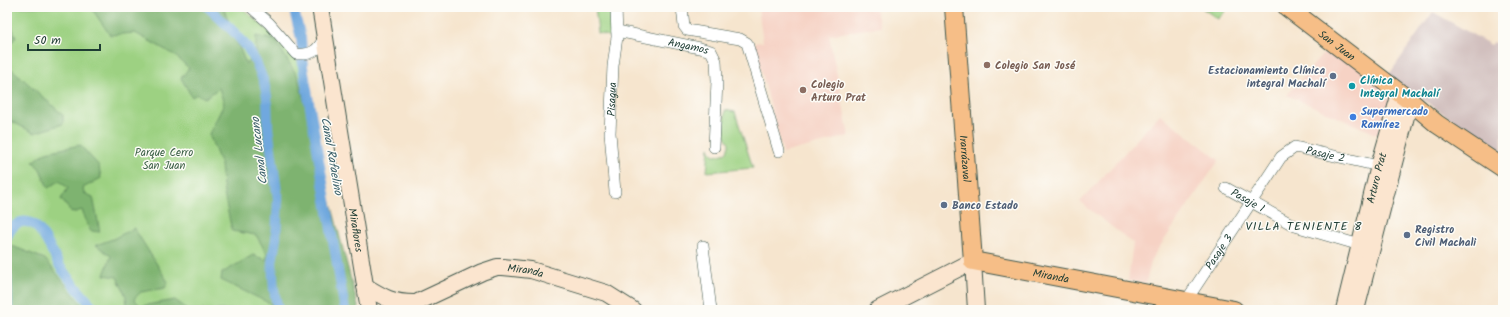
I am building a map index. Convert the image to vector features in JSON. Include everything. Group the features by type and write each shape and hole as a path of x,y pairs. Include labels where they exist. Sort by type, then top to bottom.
{"main road":[{"name":"Irarrázaval","path":"954,7 973,261"},
{"name":"San Juan","path":"1287,7 1405,97 1437,124 1503,168"},
{"name":"Miranda","path":"973,261 1234,310"}],"street":[{"path":"251,7 269,22 301,54 311,54 319,47 325,36"},
{"name":"Miraflores","path":"320,7 369,310"},
{"name":"Pisagua","path":"616,7 617,31 613,66 610,133 616,192"},
{"path":"682,7 684,26 687,30 740,39 747,43 779,151"},
{"name":"Angamos","path":"617,31 711,51 716,61 717,81 714,147"},
{"name":"Arturo Prat","path":"1344,310 1379,166 1405,97"},
{"name":"Arturo Prat","path":"1356,310 1405,97"},
{"name":"Pasaje 2","path":"1252,202 1281,157 1295,147 1379,166"},
{"name":"Pasaje 1","path":"1226,188 1295,226 1360,245"},
{"name":"Pasaje 3","path":"1186,301 1252,202"},
{"path":"703,246 711,310"},
{"path":"877,310 973,261"},
{"name":"Irarrázaval","path":"973,261 976,310"},
{"name":"Miranda","path":"399,310 482,272 497,267 531,270 606,293 634,310"},
{"name":"Miranda","path":"366,286 392,301 402,303 418,302"}],"shaded area":[{"name":"Colegio Arturo Prat","path":"758,7 875,7 880,27 829,35 849,136 783,153 754,43 763,42"},
{"path":"1433,12 1491,45 1494,42 1503,48 1502,153 1388,76"},
{"path":"1331,45 1394,92 1383,137 1287,95"},
{"path":"1160,114 1219,160 1152,258 1146,283 1128,281 1133,243 1080,202"}],"green space":[{"name":"Parque Cerro San Juan","path":"7,7 241,7 277,38 303,67 345,310 7,310"},
{"path":"87,7 223,7 246,64 256,54 256,36 275,40 298,77 359,310 270,310 271,304 221,280 222,273 253,255 266,260 267,254 256,235 232,231 224,194 221,165 209,134 224,104 219,88 205,98 197,94 192,97 181,78 189,68 173,54 135,33 110,35 92,9"},
{"path":"595,7 611,7 611,37 598,33"},
{"path":"1202,8 1227,10 1218,19"},
{"path":"12,27 16,37 7,48 7,28"},
{"path":"7,67 14,71 63,115 63,124 34,133 7,119"},
{"path":"725,110 735,112 753,168 707,172 709,147 711,153 716,156 726,153 728,149 729,143 724,133"},
{"path":"80,145 99,166 101,178 83,188 84,193 93,197 100,232 90,231 82,210 72,213 61,199 68,188 59,181 48,188 40,169 33,162 46,152"},
{"path":"134,228 168,282 165,288 141,292 134,299 141,306 175,300 186,308 184,310 132,310 127,306 126,296 117,277 104,275 111,256 96,245 113,239"},
{"path":"7,244 45,259 86,310 7,310"}],"waterway":[{"name":"Canal Lucano","path":"208,7 247,47 256,62 264,82 267,97 268,128 278,199 276,239 272,262 274,290 278,310"},
{"name":"Canal Rafaelino","path":"293,7 301,38 303,67 345,310"},
{"name":"Canal Lucano","path":"7,237 11,230 20,222 28,222 33,224 44,237 63,271 96,310"},
{"name":"Canal Lucano","path":"7,278 8,310"}],"place":[{"name":"Colegio San José","path":"987,65"},
{"name":"Estacionamiento Clínica integral Machalí","path":"1333,76"},
{"name":"Clínica Integral Machalí","path":"1352,86"},
{"name":"Colegio Arturo Prat","path":"803,90"},
{"name":"Supermercado Ramírez","path":"1353,117"},
{"name":"Banco Estado","path":"944,205"},
{"name":"Registro Civil Machali","path":"1407,235"}],"district":[{"name":"VILLA TENIENTE 8","path":"1304,226"}]}
